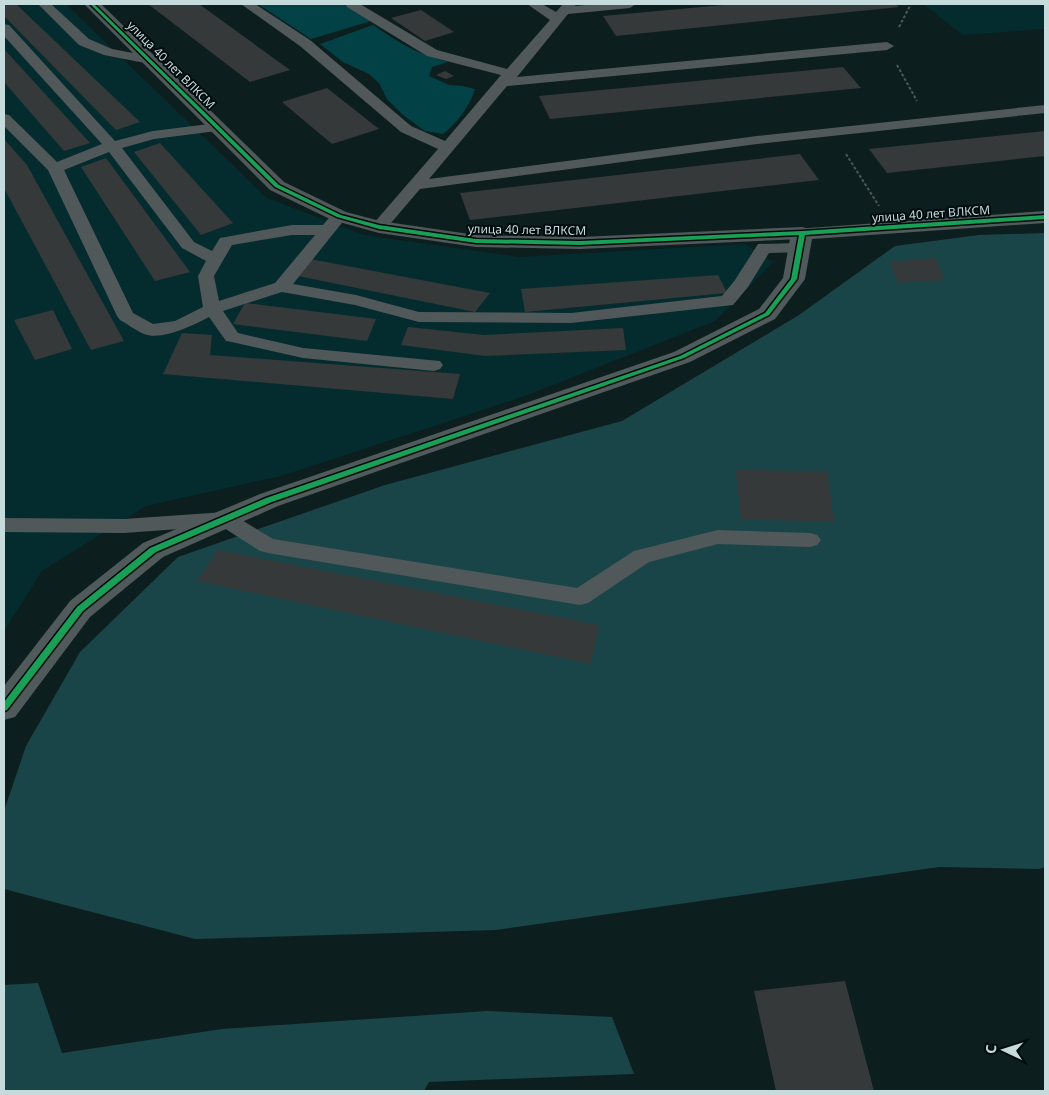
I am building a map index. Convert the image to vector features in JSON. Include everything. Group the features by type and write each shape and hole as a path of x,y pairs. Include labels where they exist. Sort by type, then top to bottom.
{"street":[{"name":"улица 40 лет ВЛКСМ","path":"92,4 277,186 333,223 379,227 476,241 580,243 801,240 1045,218"},
{"path":"4,708 80,609 153,550 269,500 682,357 768,314 794,279 801,240"}],"lane":[{"path":"44,4 84,42 109,52 150,60"},
{"path":"246,4 305,43 406,129 448,148"},
{"path":"351,4 432,53 508,78 887,46"},
{"path":"533,4 564,11 630,4"},
{"path":"379,227 564,11"},
{"path":"4,28 122,157 188,245 216,259"},
{"path":"416,185 757,140 1045,109"},
{"path":"4,118 55,168 126,316 150,330 179,326 212,309 281,287 356,300 418,317 571,318 727,301 742,283 764,248 801,240"},
{"path":"55,168 112,146 153,135 217,127"},
{"path":"333,223 226,241 206,276 212,309 232,337 303,354 434,365"},
{"path":"281,287 333,223"},
{"path":"4,525 124,526 225,519 268,546 580,597 642,556 652,553 718,537 810,540"}],"path":[{"path":"911,4 887,46 928,122"},
{"path":"832,132 883,212"}],"shaded area":[{"path":"4,4 66,4 267,198 364,235 519,257 745,244 773,262 715,321 525,396 281,476 146,506 42,571 4,631"},
{"path":"258,4 343,4 371,21 311,39"},
{"path":"923,4 1045,4 1045,29 963,35"},
{"path":"373,25 409,47 448,62 432,67 429,76 449,85 475,89 470,102 462,114 443,134 425,131 403,115 387,99 379,83 369,74 343,62 320,44"},
{"path":"1045,233 1045,867 1039,869 939,867 496,930 195,939 4,889 4,811 26,746 80,652 178,557 385,485 622,421 799,315 895,246 979,235"},
{"path":"38,983 62,1053 222,1029 487,1011 612,1017 634,1074 429,1082 424,1091 4,1091 4,985"}],"building":[{"path":"4,4 16,4 140,122 116,130 4,16"},
{"path":"148,4 199,4 290,70 250,82"},
{"path":"734,4 895,4 899,7 616,36 603,16"},
{"path":"421,10 454,32 425,41 391,18"},
{"path":"4,49 90,143 64,151 4,82"},
{"path":"843,67 861,88 550,119 539,96"},
{"path":"445,71 454,76 446,79 436,75"},
{"path":"327,88 379,129 332,144 282,102"},
{"path":"1045,131 1045,156 887,173 869,149"},
{"path":"4,139 27,165 124,341 91,350 4,188"},
{"path":"160,143 233,223 201,235 134,152"},
{"path":"800,154 819,180 470,220 460,193"},
{"path":"106,158 190,272 155,281 81,167"},
{"path":"936,258 944,280 898,283 890,262"},
{"path":"310,259 490,293 475,312 293,275"},
{"path":"718,275 727,293 525,312 521,289"},
{"path":"245,303 376,319 367,341 233,324"},
{"path":"53,310 72,349 35,360 14,320"},
{"path":"408,327 484,335 623,328 626,350 485,356 401,345"},
{"path":"182,333 212,335 210,355 460,374 453,399 163,374"},
{"path":"736,470 827,471 834,522 741,519"},
{"path":"218,550 599,625 591,664 197,581"},
{"path":"845,981 874,1091 776,1091 754,991"}],"cycle path":[{"path":"92,4 277,186 339,216 379,227 476,241 580,243 802,233 1045,217"},
{"path":"4,708 80,609 153,550 269,500 682,357 767,314 794,279 802,233"}]}
